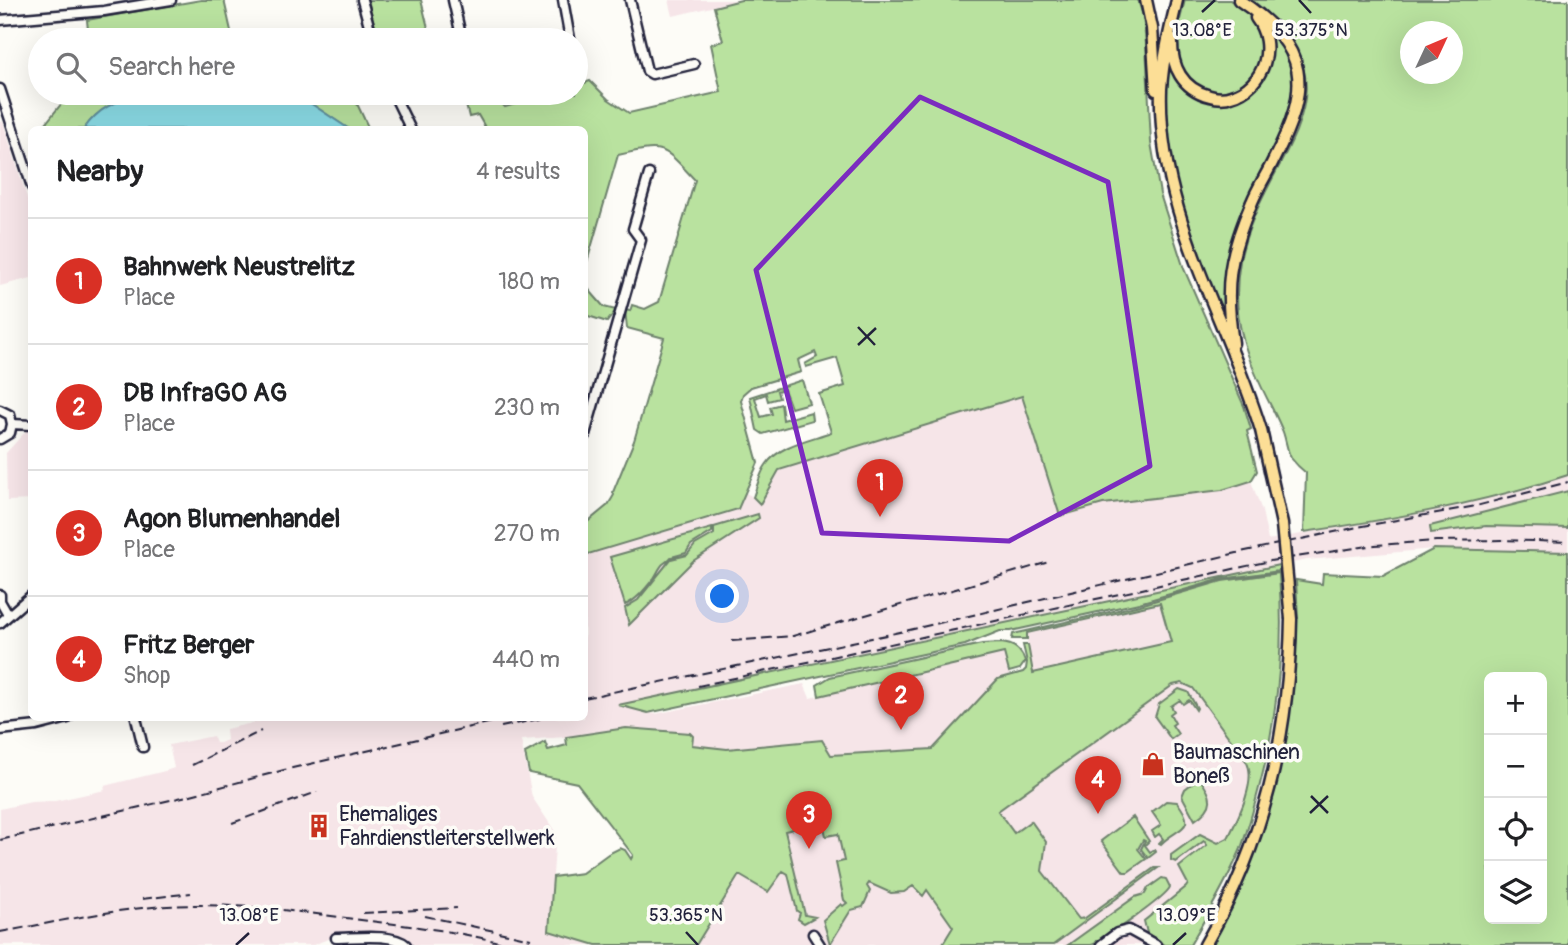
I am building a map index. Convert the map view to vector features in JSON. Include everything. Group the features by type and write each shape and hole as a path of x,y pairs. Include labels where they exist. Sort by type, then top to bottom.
{"main road":[{"path":"1146,0 1152,29 1156,92 1162,122"},
{"path":"1177,0 1163,65 1162,122 1165,157 1176,205 1207,294 1235,358 1261,430 1282,524 1291,619 1287,700 1272,782 1249,853 1208,940"},
{"path":"1174,14 1172,54 1179,75 1188,86 1200,93 1226,98 1242,91 1255,80 1267,54 1264,29 1241,2"},
{"path":"1235,358 1227,296 1230,268 1252,200 1292,121 1300,81 1297,63 1283,38 1241,2"}],"street":[{"path":"0,20 104,11 171,0"},
{"path":"362,0 370,28"},
{"path":"453,0 460,28"},
{"path":"563,0 568,28"},
{"path":"630,0 647,71 652,74 694,64"},
{"path":"0,89 28,176"},
{"path":"399,105 409,126"},
{"path":"588,424 640,240 633,229 649,174"},
{"path":"0,410 10,415 12,424 10,433 0,439"},
{"path":"12,424 28,425"},
{"path":"0,595 0,601 8,615"},
{"path":"0,623 28,598"},
{"path":"0,730 56,721"},
{"path":"137,721 143,747"},
{"path":"1101,945 1122,931 1129,930 1156,945"},
{"path":"1136,932 1147,945"},
{"path":"813,934 820,945"},
{"path":"336,939 390,938 406,945"},
{"path":"1198,945 1208,940"}],"highlighted area":[{"path":"920,97 1108,182 1150,466 1009,541 822,533 756,270"}],"shaded area":[{"path":"669,0 741,0 673,16"},
{"path":"0,121 3,122 28,200 28,279 0,286"},
{"path":"1022,396 1060,516 1103,504 1222,490 1251,481 1262,511 1268,540 1415,513 1537,486 1568,475 1568,491 1430,526 1432,532 1486,526 1568,528 1568,552 1434,549 1307,560 620,706 655,714 804,684 810,698 1005,652 1010,675 998,679 933,749 831,755 821,740 727,749 691,745 626,728 566,737 521,740 532,797 556,833 549,931 596,945 414,945 403,936 338,935 313,945 0,945 0,809 105,790 104,786 174,768 169,745 213,736 216,743 220,743 227,740 226,729 261,721 588,721 588,522 608,505 614,495 752,476 746,493 756,501 778,470"},
{"path":"28,431 28,500 7,501 6,453"},
{"path":"1160,603 1171,642 1032,673 1026,633"},
{"path":"1184,662 1253,771 1241,814 1230,839 1187,887 1167,905 1146,918 1144,925 1147,933 1164,945 1053,945 987,799"},
{"path":"870,806 965,945 696,945 767,830"}],"green space":[{"path":"201,0 224,0 230,28 88,28 87,20"},
{"path":"368,0 421,0 428,28 375,28"},
{"path":"741,0 1138,0 1146,44 1151,143 1160,194 1184,269 1244,406 1251,429 1247,431 1257,471 1251,481 1222,490 1103,504 1060,516 1022,396 779,470 760,504 753,497 762,472 772,458 795,444 831,432 819,394 845,386 837,358 806,367 805,364 817,357 815,352 798,360 801,372 751,387 743,394 741,401 758,463 738,509 588,554 588,522 608,505 614,495 634,441 664,338 627,328 625,310 630,311 632,305 645,309 659,302 695,180 663,151 646,149 618,155 588,259 588,126 484,126 478,115 469,117 466,105 588,105 590,81 608,99 629,113 721,92 711,44 723,41 714,7"},
{"path":"1185,0 1230,0 1251,16 1259,27 1264,53 1254,77 1241,89 1214,94 1192,85 1178,65 1175,39"},
{"path":"1252,0 1568,0 1568,475 1437,509 1304,532 1306,473 1288,452 1281,426 1248,355 1242,337 1237,301 1240,261 1251,224 1298,126 1305,96 1303,65 1286,34"},
{"path":"1261,19 1286,49 1294,67 1296,92 1290,120 1237,235 1227,329 1192,242 1170,168 1164,99 1168,58 1177,78 1190,91 1213,97 1239,97 1262,70 1269,54 1267,33"},
{"path":"60,105 111,105 96,115 86,126 44,126"},
{"path":"313,105 358,105 368,126 344,126"},
{"path":"588,289 604,307 616,310 607,322 588,316"},
{"path":"802,380 809,403 791,408 784,389 777,391 779,398 768,401 766,394 755,398 761,417 772,414 770,407 781,404 783,420 811,412 812,420 763,434 757,430 750,397"},
{"path":"1568,491 1568,528 1486,526 1431,533 1430,526"},
{"path":"758,514 759,518 693,561 629,625 625,608 638,600 671,559 687,555 695,545 714,534 714,527"},
{"path":"712,528 712,532 691,545 686,553 671,557 663,564 641,593 625,605 610,557"},
{"path":"1434,549 1568,552 1568,945 1211,945 1246,866 1273,787 1294,663 1295,619 1298,618 1296,580 1322,584 1323,573 1383,576"},
{"path":"1279,565 1279,571 1222,579 1139,603 1011,631 1000,631 965,645 648,713 618,705"},
{"path":"1279,573 1279,669 1265,764 1240,851 1190,945 1164,945 1147,933 1144,921 1186,887 1188,884 1179,867 1207,845 1204,841 1176,862 1171,860 1171,855 1200,834 1218,843 1228,838 1245,800 1250,779 1246,761 1193,688 1182,683 1173,685 998,811 1014,833 1031,821 1046,842 1042,871 1079,919 1085,918 1154,868 1158,868 1053,945 942,945 953,927 927,890 923,896 913,886 904,892 891,893 869,883 867,886 870,891 863,907 851,910 830,944 823,920 841,904 843,906 847,903 836,863 844,861 838,834 826,836 823,822 785,831 805,915 815,917 804,923 798,919 800,913 797,911 788,874 783,871 768,892 739,875 696,945 596,945 549,931 553,877 582,873 620,848 625,850 631,859 633,855 577,783 529,773 525,753 545,742 548,750 567,745 566,737 626,728 690,733 693,736 692,745 727,749 822,740 831,755 933,749 998,679 1026,669 1023,645 1028,645 1033,673 1171,642 1160,603 1027,633 1027,639 1012,639 1013,634 1140,605 1222,581"},
{"path":"1001,643 1013,646 1022,654 1025,662 1020,669 1009,672 1004,653 819,696 817,685 830,677 982,644"},
{"path":"1179,689 1188,692 1197,708 1196,710 1189,700 1183,704 1180,700 1171,706 1174,711 1170,714 1175,723 1172,725 1178,734 1171,739 1155,717 1159,704"},
{"path":"1199,778 1210,800 1206,810 1195,820 1182,796 1185,789"},
{"path":"1166,801 1177,802 1186,823 1161,844 1159,843 1163,839 1159,834 1155,837 1152,831 1161,825 1152,812"},
{"path":"1133,817 1149,841 1145,845 1150,852 1155,849 1156,852 1148,858 1141,849 1145,841 1143,840 1138,849 1146,859 1124,872 1101,841"},
{"path":"1162,878 1166,879 1170,887 1133,919 1091,945 1068,945 1135,897 1145,894 1148,888"}],"water":[{"path":"111,105 313,105 344,126 86,126"}],"railway":[{"path":"588,697 905,631 1241,552 1476,506 1568,482"},
{"path":"698,686 1270,561 1375,545 1436,541 1568,542"},
{"path":"732,641 793,636 1049,562"},
{"path":"0,840 496,721"},
{"path":"501,727 530,721"},
{"path":"192,765 261,731"},
{"path":"232,823 317,792"},
{"path":"142,899 191,893"},
{"path":"0,932 142,908 197,905 279,910 417,927 509,945"},
{"path":"363,913 457,908"},
{"path":"425,916 531,939"}],"place":[{"name":"Bahnwerk Neustrelitz","path":"880,517"},
{"name":"DB InfraGO AG","path":"901,730"},
{"name":"Baumaschinen Boneß","path":"1153,764"},
{"name":"Fritz Berger","path":"1098,814"},
{"name":"Ehemaliges Fahrdienstleiterstellwerk","path":"319,826"},
{"name":"Agon Blumenhandel","path":"809,849"}]}
